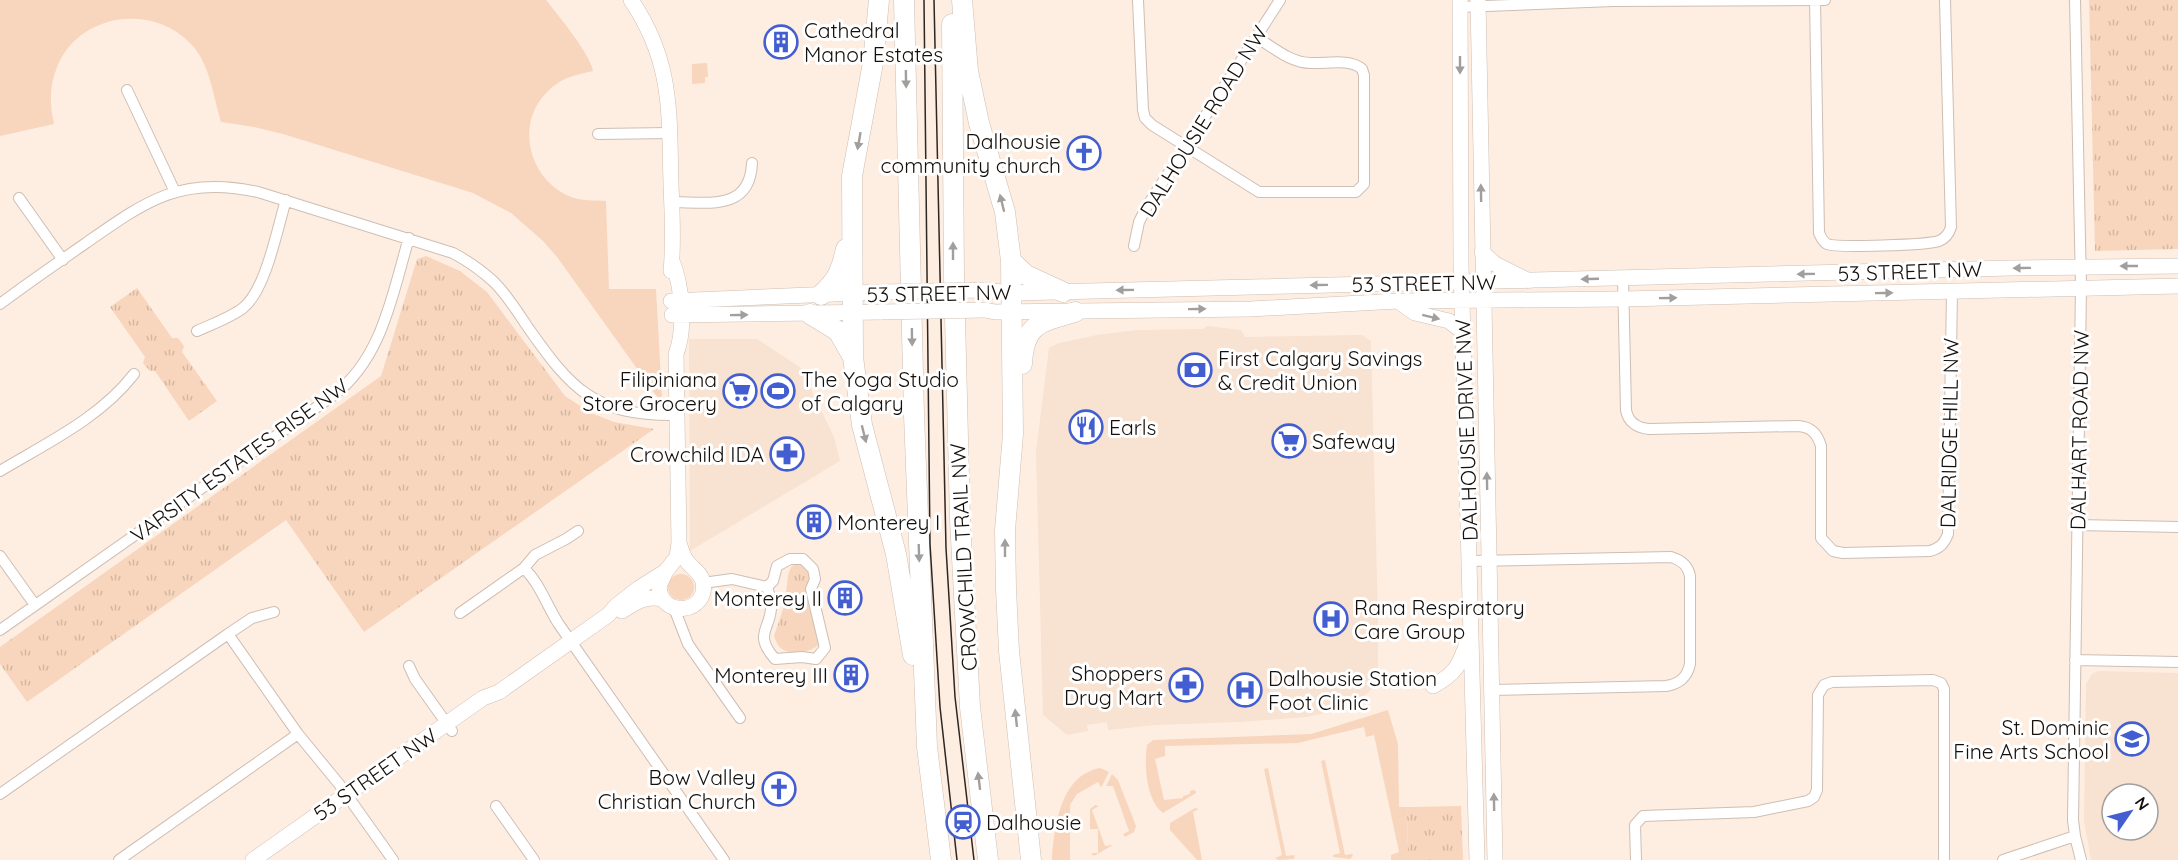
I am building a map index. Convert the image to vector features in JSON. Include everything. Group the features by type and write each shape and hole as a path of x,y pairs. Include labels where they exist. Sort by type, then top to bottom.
{"highway":[{"path":"879,0 873,63 852,176 854,357 862,425 896,554 927,747"},
{"name":"CROWCHILD TRAIL NW","path":"904,0 914,415 927,747 941,860"},
{"name":"CROWCHILD TRAIL NW","path":"952,0 954,287 960,532 970,707 988,860"},
{"path":"962,0 968,71 979,123 1005,212 1011,261 1013,434 1005,530 1006,590 1009,651 1031,860"},
{"path":"821,295 840,273 847,244 852,236"},
{"path":"1011,261 1026,275 1063,292"},
{"path":"1013,434 1019,419 1022,353 1031,328 1040,322 1075,312"},
{"path":"810,314 838,331 854,357"}],"street":[{"path":"631,0 646,23 660,57 668,102 672,261 679,278 672,347 676,354 679,543 677,557 666,571 659,586 675,605 688,644 740,718"},
{"path":"1138,0 1143,114 1152,125 1259,192 1351,193 1361,188 1364,180 1364,75 1362,69 1352,63 1296,61 1256,36"},
{"name":"DALHOUSIE ROAD NW","path":"1134,246 1141,217 1280,0"},
{"path":"1815,0 1819,233 1822,239 1832,245 1937,242 1948,234 1951,227 1945,0"},
{"path":"1460,3 1826,0"},
{"name":"DALHART ROAD NW","path":"2075,0 2081,288 2075,660 2075,836 2081,860"},
{"name":"DALHOUSIE DRIVE NW","path":"1460,3 1462,282 1477,860"},
{"name":"DALHOUSIE DRIVE NW","path":"1478,3 1482,282 1496,860"},
{"path":"127,90 175,192"},
{"path":"598,134 670,133"},
{"path":"671,202 733,200 747,187 752,163"},
{"path":"0,304 145,204 175,192 205,186 229,186 286,200 453,252 487,276 505,295 560,372 587,395 611,407 632,413 676,415"},
{"path":"19,198 63,260"},
{"path":"197,331 237,312 254,297 261,283 286,200"},
{"name":"VARSITY ESTATES RISE NW","path":"0,630 334,395 350,381 359,372 375,347 409,238"},
{"path":"1482,252 1495,264 1529,281"},
{"name":"53 STREET NW","path":"676,308 821,295 881,312 985,310 1063,292 2178,266"},
{"name":"DALRIDGE HILL NW","path":"1623,278 1627,416 1643,429 1798,426 1810,429 1817,436 1821,446 1821,534 1824,543 1837,552 1930,551 1941,546 1948,534 1952,292"},
{"name":"53 STREET NW","path":"676,308 810,314 854,304 881,292 984,290 1012,303 1075,312 1251,309 1398,301 1623,299 2178,286"},
{"path":"1398,301 1415,313 1449,321 1464,333"},
{"path":"0,471 70,430 110,401 134,374"},
{"path":"2077,525 2178,527"},
{"path":"459,613 524,568 535,555 566,540 578,531"},
{"path":"675,605 700,598 703,583 698,573 685,560 679,543"},
{"path":"0,555 35,605"},
{"path":"1470,561 1671,557 1685,564 1690,576 1690,664 1680,682 1666,686 1491,690"},
{"path":"790,559 803,559 813,569 815,579 811,589 825,648 816,659 802,657 775,659 766,647 763,636 770,614 771,600 767,587 773,580 777,566 790,559"},
{"path":"524,568 536,580 544,600 724,860"},
{"name":"53 STREET NW","path":"253,860 349,797 449,727 483,698 499,692 608,615 639,588 666,571"},
{"path":"703,583 732,579 767,587"},
{"name":"53 STREET NW","path":"608,615 620,612 652,596 675,605"},
{"path":"0,794 252,618 274,612"},
{"path":"1433,686 1452,674 1472,632"},
{"path":"228,634 298,734 349,797 393,860"},
{"path":"2075,660 2178,662"},
{"path":"409,666 415,679 449,727"},
{"path":"1636,860 1635,825 1643,816 1754,812 1811,799 1817,790 1818,695 1824,685 1832,682 1933,680 1941,683 1944,689 1944,860"},
{"path":"119,860 298,734"},
{"name":"53 STREET NW","path":"267,860 349,797"},
{"path":"496,806 534,860"},
{"path":"2003,860 2075,836"}],"shaded area":[{"path":"1207,326 1241,330 1245,337 1362,335 1371,341 1378,620 1376,685 1362,698 1331,712 1306,717 1156,725 1108,730 1107,722 1087,725 1088,731 1067,735 1043,715 1036,452 1049,348 1059,343 1097,335 1137,330 1203,329"},
{"path":"689,339 757,339 801,368 834,437 840,461 690,551"},
{"name":"St. Dominic Fine Arts School","path":"2098,671 2178,673 2178,860 2091,860 2084,821 2086,684 2092,674"}],"green space":[{"path":"0,0 546,0 580,45 593,71 557,83 536,106 529,138 532,154 539,169 549,182 562,192 578,199 606,201 609,289 656,289 662,399 658,398 557,257 543,241 511,213 473,193 283,134 221,122 202,59 189,42 173,29 154,22 134,19 115,20 96,26 79,37 66,51 56,70 51,97 54,124 0,136"},
{"path":"2089,0 2178,0 2178,249 2095,251"},
{"path":"707,63 708,77 705,77 705,83 692,84 692,64"},
{"path":"426,256 460,271 487,292 565,396 591,413 614,422 654,429 364,632 286,520 27,702 0,664 0,647 381,376 417,259"},
{"path":"137,288 172,338 178,338 184,346 182,352 217,401 189,421 155,371 150,371 143,363 145,357 110,307"},
{"name":"The Yoga Studio of Calgary","path":"780,380 788,396 776,403 768,395"},
{"path":"795,564 809,566 820,644 807,651 796,653 780,648 774,636 785,603 788,575"},
{"path":"681,574 690,578 694,587 690,596 681,600 672,596 668,587 672,578"},
{"path":"1388,710 1398,744 1399,807 1407,807 1408,860 1391,860 1391,855 1399,852 1374,735 1366,737 1364,727 1298,743 1165,746 1165,756 1155,759 1164,800 1183,798 1190,794 1190,791 1195,790 1196,793 1163,813 1153,800 1146,772 1146,753 1147,745 1153,740 1311,734"},
{"path":"1325,760 1345,855 1352,854 1350,859 1333,857 1340,853 1321,761"},
{"path":"1100,768 1109,772 1102,786 1098,782 1077,794 1070,805 1070,860 1052,860 1058,819 1068,792 1076,781"},
{"path":"1268,768 1286,856 1294,855 1293,859 1278,860 1275,858 1282,855 1264,769"},
{"path":"1112,774 1118,780 1136,826 1134,832 1125,837 1123,834 1129,831 1113,786 1106,786"},
{"path":"1095,805 1099,806 1092,810 1105,846 1113,845 1094,856 1091,853 1098,853 1098,829 1090,829 1090,809"},
{"path":"1461,806 1463,860 1408,860 1407,807"},
{"path":"1195,808 1199,809 1193,812 1202,860 1197,860 1170,830 1170,823"}],"tram line":[{"path":"924,0 930,544 940,707 957,860"},
{"path":"934,0 946,548 955,697 974,860"}],"place":[{"name":"Cathedral Manor Estates","path":"781,42"},
{"name":"Dalhousie community church","path":"1084,153"},
{"name":"First Calgary Savings & Credit Union","path":"1195,370"},
{"name":"Filipiniana Store Grocery","path":"740,391"},
{"name":"The Yoga Studio of Calgary","path":"778,391"},
{"name":"Earls","path":"1086,427"},
{"name":"Safeway","path":"1289,441"},
{"name":"Crowchild IDA","path":"787,454"},
{"name":"Monterey I","path":"814,522"},
{"name":"Monterey II","path":"845,598"},
{"name":"Rana Respiratory Care Group","path":"1331,619"},
{"name":"Monterey III","path":"851,675"},
{"name":"Shoppers Drug Mart","path":"1186,685"},
{"name":"Dalhousie Station Foot Clinic","path":"1245,690"},
{"name":"St. Dominic Fine Arts School","path":"2132,739"},
{"name":"Bow Valley Christian Church","path":"779,789"},
{"name":"Dalhousie","path":"963,822"}]}
